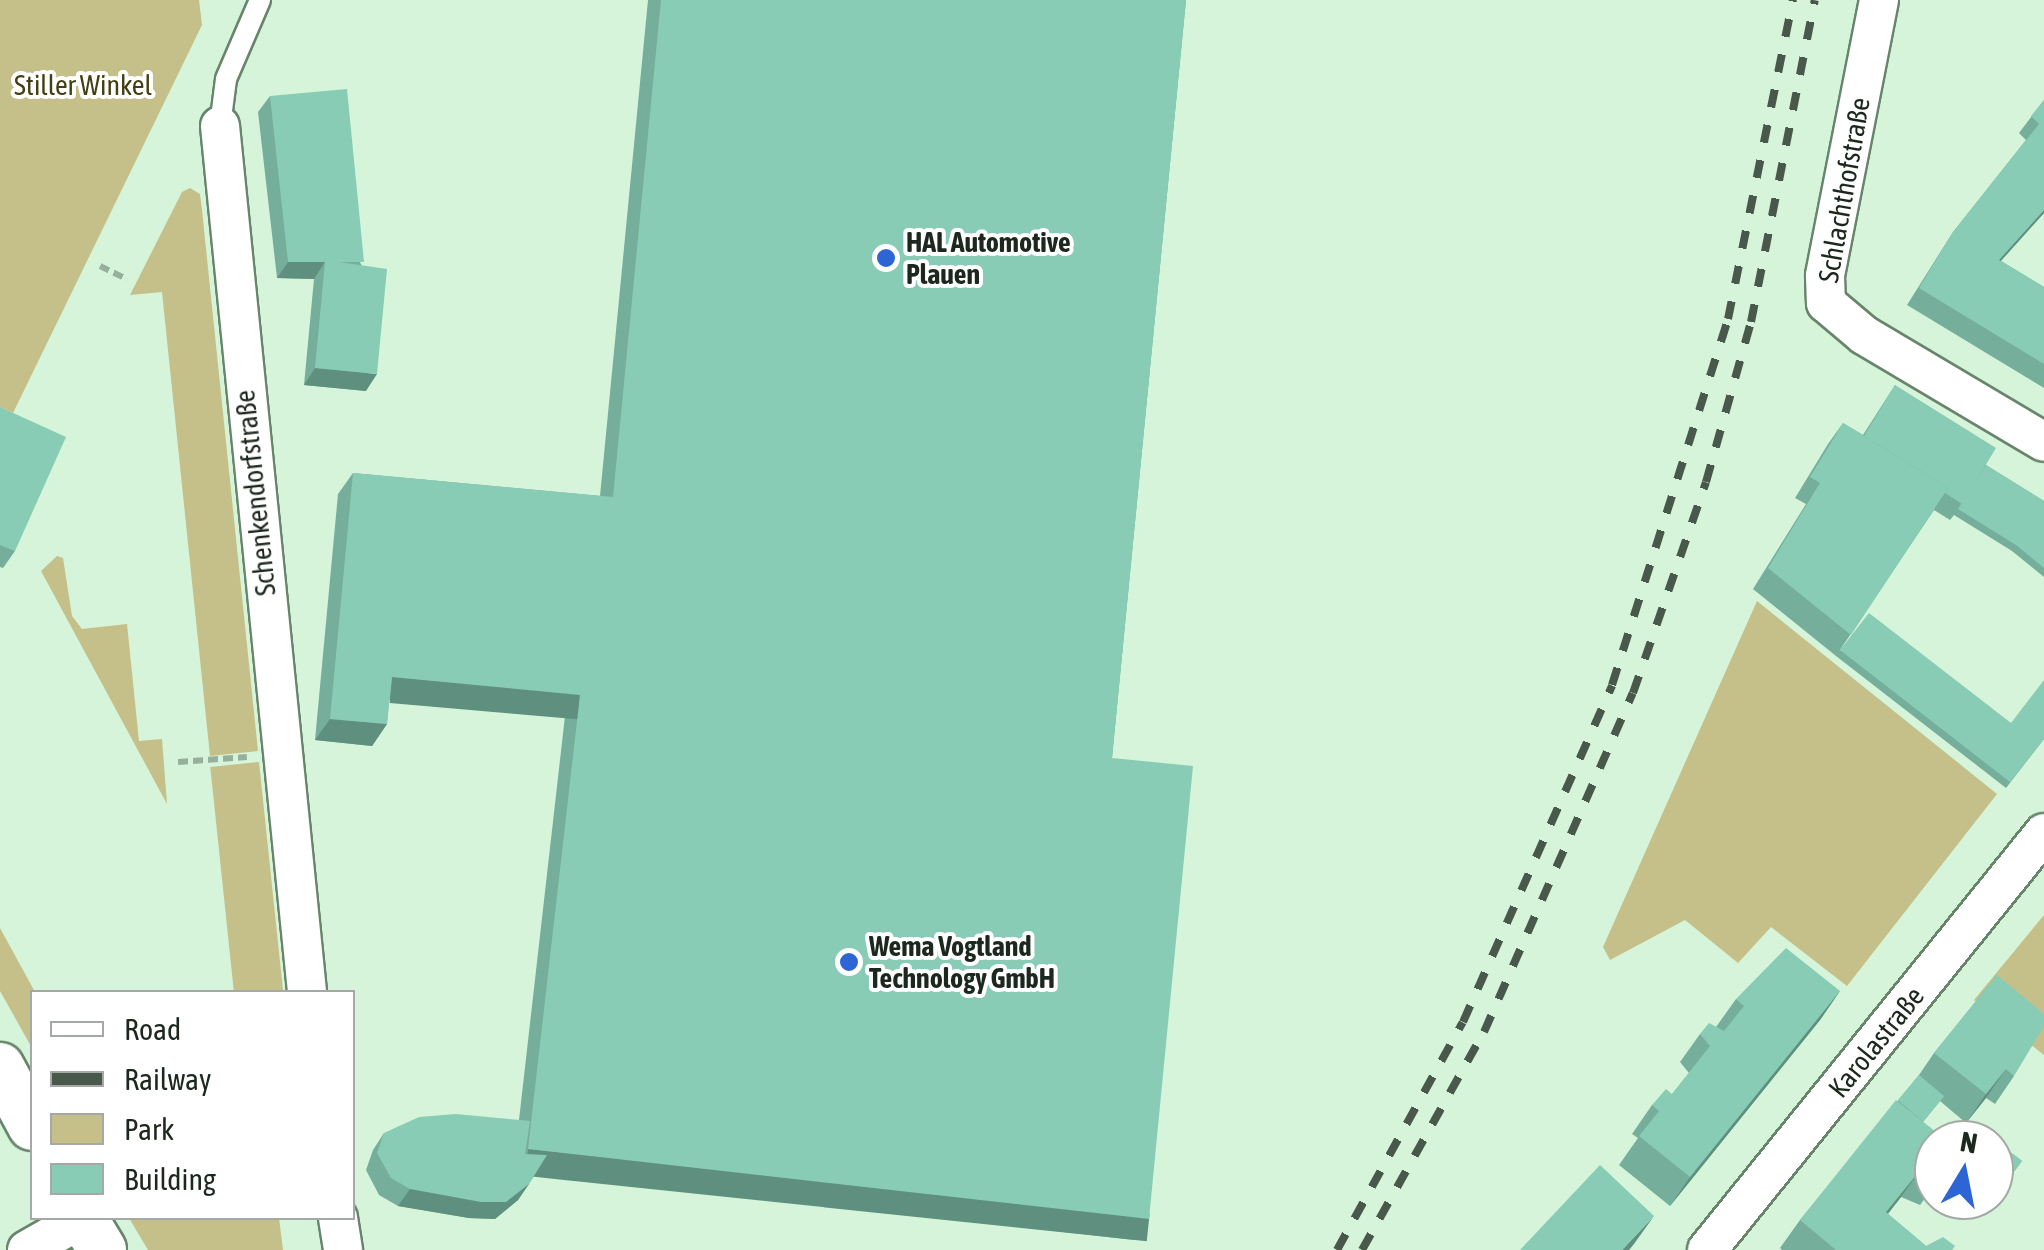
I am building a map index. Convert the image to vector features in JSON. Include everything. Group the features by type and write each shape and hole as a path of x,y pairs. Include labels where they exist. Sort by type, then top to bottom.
{"street":[{"name":"Schlachthofstraße","path":"1878,0 1826,276 1826,303 1864,335 2044,442"},
{"name":"Schenkendorfstraße","path":"220,126 306,990"},
{"name":"Karolastraße","path":"1714,1248 2044,833"},
{"path":"0,1067 30,1122"},
{"path":"26,1250 79,1220"},
{"path":"84,1220 102,1250"},
{"path":"318,1250 319,1220"},
{"path":"338,1220 343,1250"}],"lane":[{"name":"Schenkendorfstraße","path":"220,126 226,78 260,0"}],"path":[{"path":"100,266 128,280"},
{"path":"178,762 282,755"}],"green space":[{"name":"Stiller Winkel","path":"0,0 199,0 202,25 13,413 0,407"},
{"path":"190,188 200,194 202,210 258,751 210,756 162,292 130,295 182,192"},
{"path":"57,556 63,558 72,616 82,629 127,624 139,741 162,739 167,804 41,571"},
{"path":"1757,601 1997,794 1847,986 1771,927 1738,963 1685,920 1610,960 1603,947"},
{"path":"259,762 283,990 234,990 210,767"},
{"path":"2044,915 2044,1055 1974,1000"},
{"path":"0,928 34,990 30,990 30,1044 0,991"},
{"path":"130,1220 279,1220 283,1250 148,1250"}],"building":[{"path":"661,0 1186,0 1112,758 1193,766 1149,1219 528,1149 580,695 392,677 387,724 330,719 353,473 613,497"},
{"path":"347,89 364,262 339,262 387,269 377,374 315,368 325,262 288,262 270,96"},
{"path":"2044,100 2044,210 1999,260 2044,287 2044,364 1919,288 1953,232 2039,124 2031,116"},
{"path":"1895,385 1996,448 1962,504 1945,493 1948,488 1864,436"},
{"path":"0,407 66,437 15,551 0,545"},
{"path":"1843,423 1948,488 1851,635 1768,568 1820,483 1810,477"},
{"path":"1986,465 2044,501 2044,568 2016,545 1958,509"},
{"path":"1869,613 2011,723 2044,680 2044,739 2010,782 1840,650"},
{"path":"1786,948 1840,991 1690,1177 1639,1136 1659,1111 1652,1105 1666,1089 1672,1094 1710,1046 1700,1034 1709,1023 1724,1031 1744,1006 1736,999"},
{"path":"1997,975 2044,1014 2044,1026 2014,1076 2006,1069 1986,1094 1934,1053"},
{"path":"1919,1075 1944,1096 1921,1120 1898,1100"},
{"path":"1896,1100 1921,1120 1914,1120 1914,1178 1886,1212 1926,1246 1943,1237 1955,1246 1952,1250 1836,1250 1800,1220"},
{"path":"456,1114 530,1121 525,1154 547,1155 529,1184 506,1202 481,1202 410,1189 391,1178 377,1153 384,1133 419,1117"},
{"path":"2014,1155 2022,1161 2014,1171"},
{"path":"1600,1165 1654,1216 1622,1250 1520,1250"}],"railway":[{"path":"1337,1250 1463,1022 1612,685 1728,319 1793,0"},
{"path":"1362,1250 1484,1032 1633,693 1706,482 1751,322 1815,0"}],"place":[{"name":"HAL Automotive Plauen","path":"886,258"},
{"name":"Wema Vogtland Technology GmbH","path":"849,962"}]}
